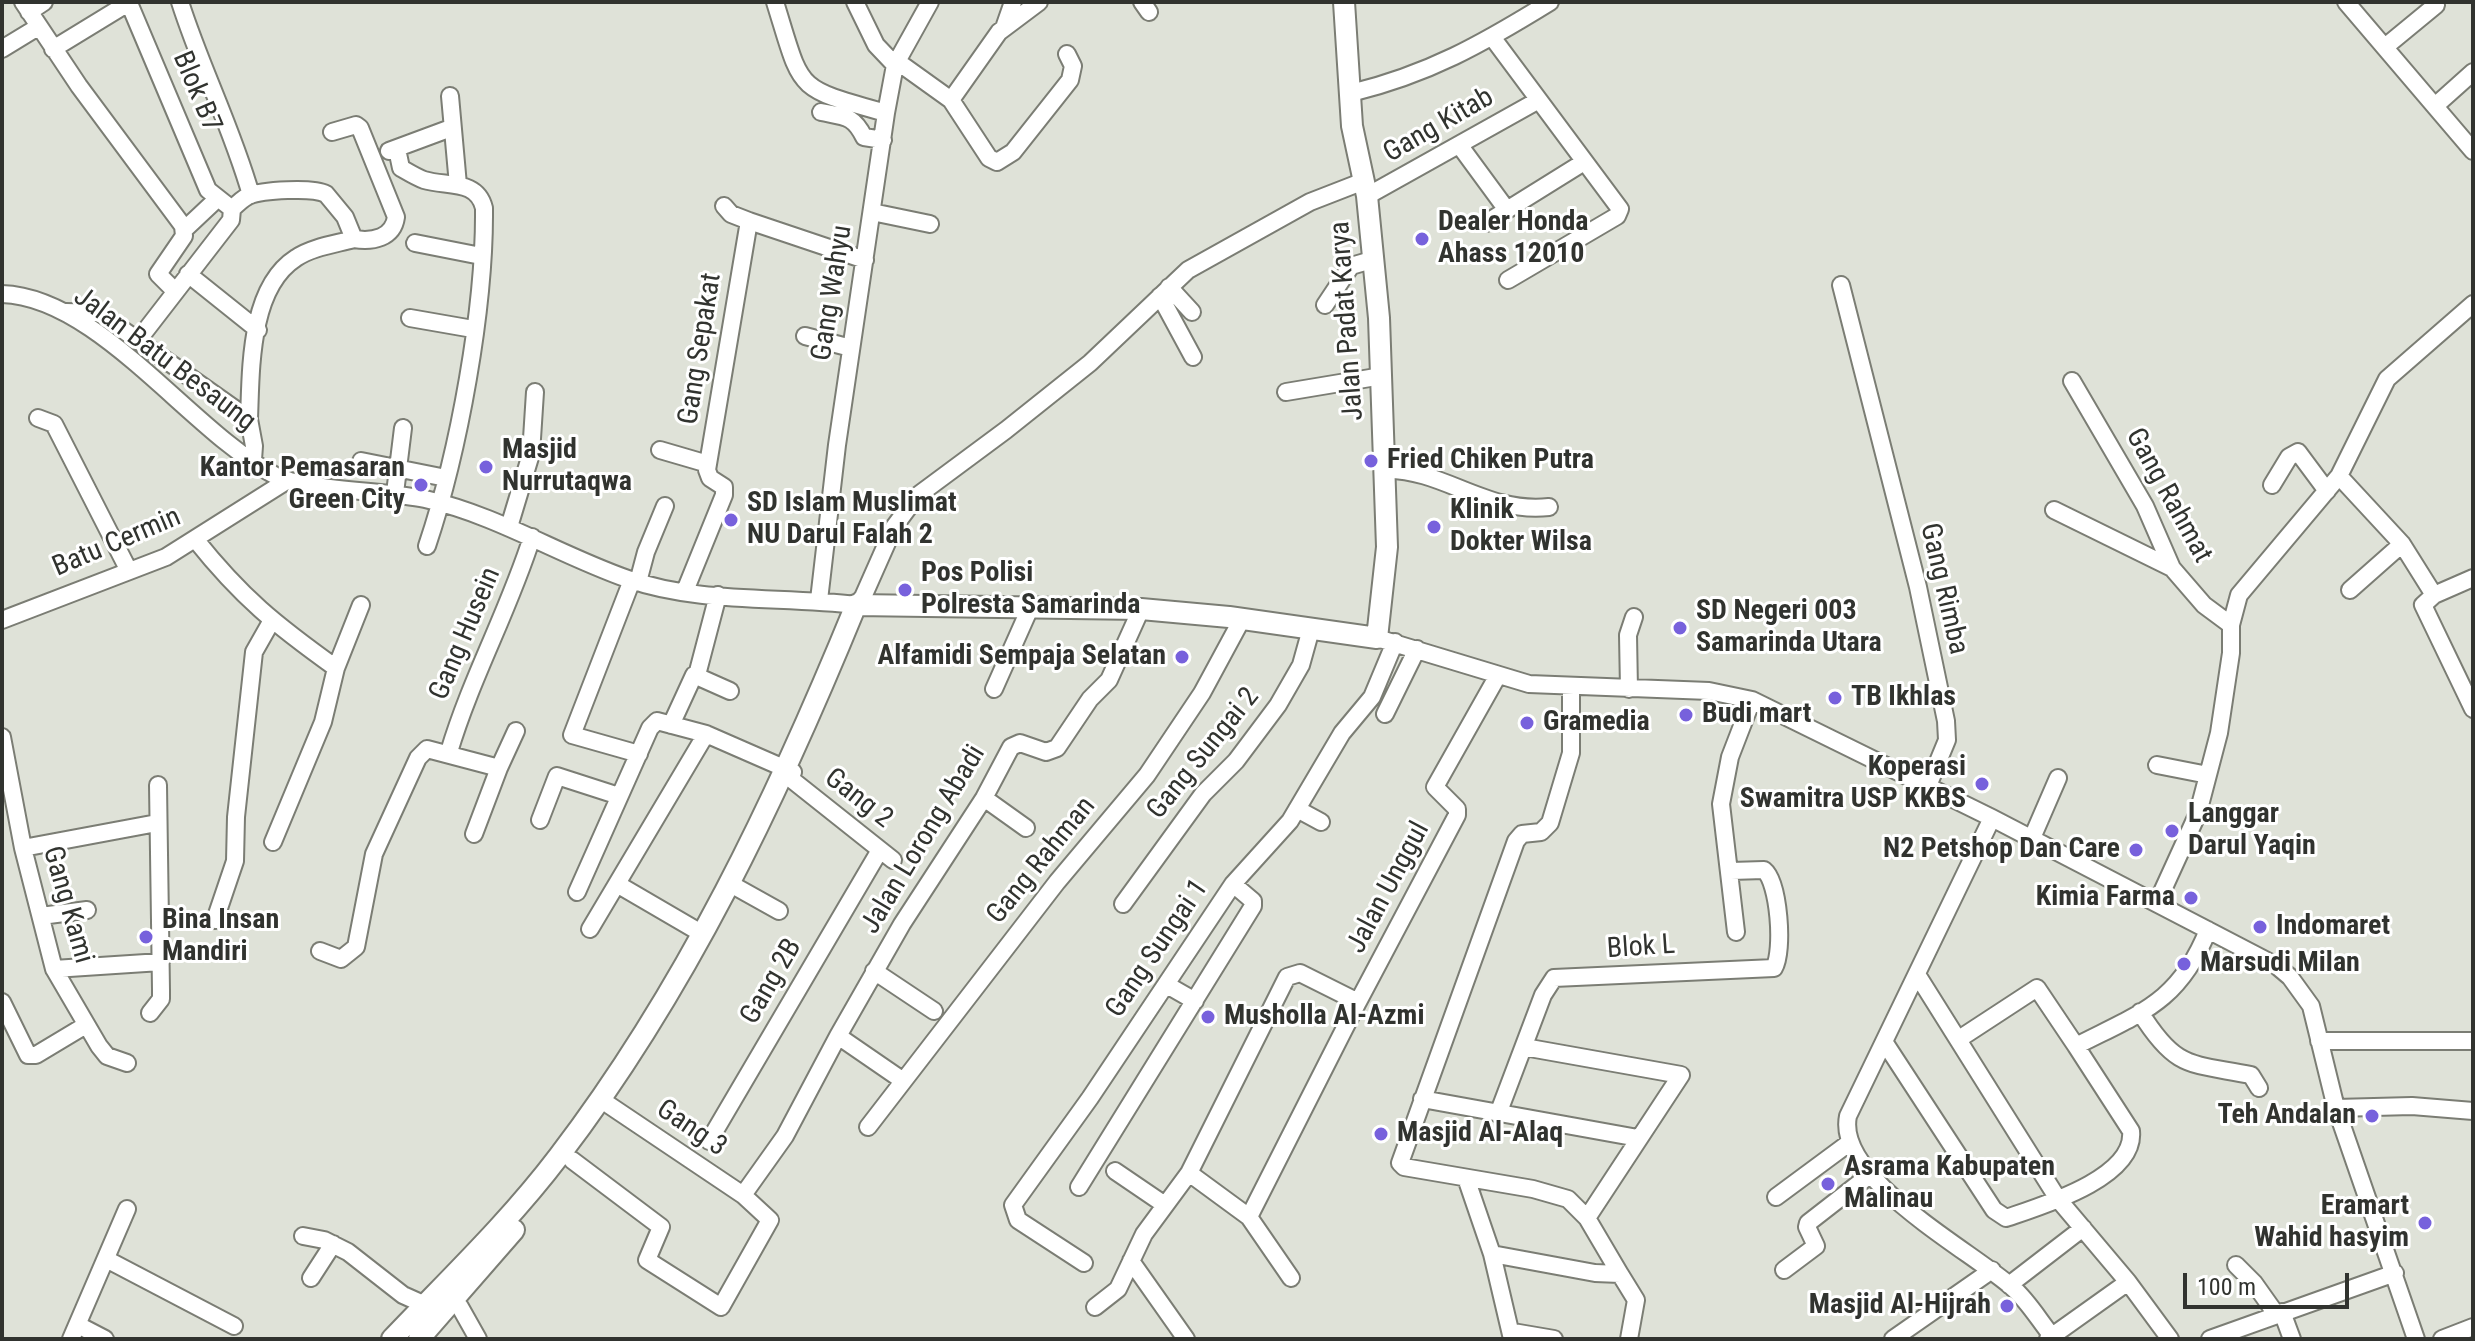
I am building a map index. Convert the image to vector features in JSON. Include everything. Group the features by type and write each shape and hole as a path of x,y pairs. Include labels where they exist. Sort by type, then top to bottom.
{"main road":[{"name":"Jalan Padat Karya","path":"1344,2 1355,148 1366,189 1375,259 1386,470 1386,640"},
{"path":"392,1339 441,1302 572,1160 609,1105 736,887 790,774 862,603 1141,609 1242,619 1386,640"},
{"path":"419,1339 441,1302 558,1158 647,1028 790,774"}],"street":[{"path":"2,49 30,13 44,2"},
{"path":"53,49 130,2"},
{"name":"Blok B7","path":"130,2 208,190 217,199"},
{"path":"180,2 194,47 240,151 251,195"},
{"path":"775,2 792,61 813,90 886,113"},
{"path":"855,2 876,45 897,64 951,100 989,158 997,162 1013,152 1070,80 1073,66 1067,54"},
{"name":"Gang Wahyu","path":"819,600 851,348 886,113 897,64 930,2"},
{"path":"951,100 1005,25 1013,2"},
{"path":"1005,25 1039,2"},
{"path":"1351,93 1412,77 1492,37 1550,2"},
{"path":"2346,2 2473,151"},
{"path":"2385,47 2436,5"},
{"path":"30,13 184,230 184,236 158,274 174,290"},
{"path":"1492,37 1537,101 1615,199 1620,213 1508,280"},
{"path":"2435,106 2473,72"},
{"path":"450,96 458,185"},
{"name":"Gang Kitab","path":"862,603 894,527 917,496 1090,363 1197,263 1292,210 1366,189 1460,146 1537,101"},
{"path":"821,112 850,118 860,125 864,137 883,140"},
{"path":"253,460 249,419 258,330 267,295 291,262 311,251 354,239 385,236 395,226 394,208 358,126 332,132"},
{"path":"372,154 397,149 451,128"},
{"path":"1460,146 1507,210"},
{"path":"397,149 401,168 423,179 470,188 482,202 481,256 473,329 441,504 427,546"},
{"path":"1486,223 1584,162"},
{"path":"139,339 231,220 232,209 251,195 321,191 331,198 345,217 354,239"},
{"path":"184,230 217,199 232,209"},
{"path":"724,206 731,214 749,221 865,260"},
{"path":"872,212 930,224"},
{"name":"Gang Sepakat","path":"685,591 724,495 724,487 708,476 708,464 749,221"},
{"path":"415,243 481,256"},
{"path":"1325,305 1351,266 1375,259"},
{"path":"188,274 258,330"},
{"name":"Gang Rimba","path":"1841,285 1918,587 1946,721 1947,740 1928,786"},
{"path":"1165,292 1192,312"},
{"path":"1165,292 1193,357"},
{"name":"Jalan Batu Besaung","path":"2,294 66,312 253,460 288,480"},
{"path":"2157,903 2194,825 2208,775 2225,702 2235,604 2246,584 2339,476 2387,379 2473,304"},
{"path":"66,312 99,313 249,419"},
{"path":"410,318 473,329"},
{"path":"805,336 851,348"},
{"path":"1286,392 1382,376"},
{"name":"Gang Rahmat","path":"2072,381 2145,506 2172,568 2204,605 2231,625"},
{"path":"509,527 531,454 535,392"},
{"path":"38,418 54,424 128,569"},
{"path":"395,493 403,428"},
{"path":"660,450 708,464"},
{"path":"2272,485 2289,457 2298,452 2327,491"},
{"path":"361,461 446,478"},
{"path":"1386,470 1407,470 1516,509 1549,507"},
{"path":"2339,476 2402,544 2434,595"},
{"path":"288,480 395,493 441,504 509,527 635,581 718,595 862,603"},
{"name":"Batu Cermin","path":"2,620 128,569 166,557 288,480"},
{"path":"639,754 572,735 665,506"},
{"path":"2054,510 2172,568"},
{"name":"Gang Husein","path":"449,752 459,717 520,576 532,537"},
{"path":"195,539 233,586 271,622 336,668"},
{"path":"2350,590 2402,544"},
{"path":"2473,578 2434,595 2423,605 2473,709"},
{"path":"577,892 653,724 667,723 692,677 697,675 718,595"},
{"path":"273,842 323,722 336,668 361,605"},
{"path":"994,689 1030,608"},
{"name":"Jalan Lorong Abadi","path":"743,1195 785,1136 874,971 1015,744 1046,752 1057,748 1084,707 1109,680 1141,609"},
{"path":"1629,689 1628,635 1634,617"},
{"name":"Gang Rahman","path":"868,1127 1057,882 1147,775 1202,693 1242,619"},
{"path":"215,920 238,842 236,817 254,652 271,622"},
{"name":"Gang Sungai 2","path":"1123,904 1203,794 1236,761 1278,705 1301,665 1311,629"},
{"path":"1386,640 1497,677 1571,688 1709,691 1752,700 2032,838 2260,956 2290,977 2311,1006 2336,1108 2416,1339"},
{"name":"Gang Sungai 1","path":"1084,1263 1018,1220 1013,1205 1167,985 1233,884 1253,858 1277,837 1342,733 1372,697 1386,640"},
{"path":"1385,714 1417,649"},
{"path":"697,675 730,691"},
{"name":"Jalan Unggul","path":"1249,1217 1457,815 1457,809 1435,787 1497,677"},
{"path":"1571,688 1571,753 1550,823 1545,830 1526,832 1518,837 1400,1163 1404,1167 1533,1189 1568,1199 1587,1218 1636,1300 1629,1339"},
{"path":"1736,932 1721,804 1733,747 1752,700"},
{"name":"Gang 2","path":"667,723 706,734 790,774 886,855"},
{"path":"474,834 516,731"},
{"path":"590,929 706,734"},
{"name":"Gang Kami","path":"2,737 23,848 54,969 107,1056 127,1063"},
{"path":"320,951 341,959 349,957 356,947 374,854 418,758 427,749 449,752 499,768"},
{"path":"2157,765 2208,775"},
{"path":"540,820 557,776 619,796"},
{"path":"2032,838 2058,778"},
{"path":"150,1013 161,999 158,785"},
{"path":"984,798 1026,828"},
{"path":"1297,809 1321,822"},
{"path":"1992,818 1848,1116 1849,1143 1871,1174 1956,1247 2009,1285 2050,1338 2128,1282"},
{"path":"23,848 157,823"},
{"name":"Gang 2B","path":"709,1141 886,855"},
{"name":"Blok L","path":"1524,1047 1545,988 1562,977 1774,968 1780,937 1770,874 1764,870 1731,871"},
{"path":"617,884 701,933"},
{"path":"1079,1187 1253,906 1233,884"},
{"path":"736,887 779,911"},
{"path":"41,916 87,910"},
{"path":"2076,1046 2167,996 2182,980 2208,930"},
{"path":"54,969 161,962"},
{"path":"874,971 934,1011"},
{"path":"1095,1307 1118,1289 1144,1234 1189,1173 1287,977 1300,973 1358,1002"},
{"path":"1918,976 2058,1199 2128,1282 2170,1339"},
{"path":"1167,985 1195,1001"},
{"path":"1885,1043 1998,1214 2006,1218 2058,1199 2114,1167 2132,1141 2125,1121 2037,988 1959,1039"},
{"path":"2,1002 28,1055 36,1055 86,1025"},
{"path":"2140,1012 2162,1045 2189,1064 2251,1075 2259,1088"},
{"path":"838,1036 902,1080"},
{"path":"2319,1041 2473,1041"},
{"path":"1498,1114 1524,1047 1681,1075 1587,1218"},
{"path":"1422,1099 1638,1138"},
{"name":"Gang 3","path":"572,1160 661,1227 646,1256 652,1264 721,1307 770,1226 767,1214 609,1105"},
{"path":"2336,1108 2374,1105 2473,1111"},
{"path":"1776,1197 1849,1143"},
{"path":"1115,1171 1165,1205"},
{"path":"1189,1173 1249,1217 1291,1278"},
{"path":"1784,1270 1816,1246 1808,1223 1871,1174"},
{"path":"1466,1178 1492,1254 1513,1336 1554,1339"},
{"path":"105,1339 74,1332 127,1209"},
{"path":"2009,1285 2083,1228"},
{"path":"303,1236 333,1244 376,1271 403,1295 441,1302 478,1339"},
{"path":"311,1278 333,1244"},
{"path":"1492,1254 1595,1273 1620,1274"},
{"path":"106,1259 234,1326"},
{"path":"1131,1261 1186,1339"},
{"path":"2236,1265 2279,1313 2292,1339"},
{"path":"1893,1339 1992,1270"},
{"path":"2210,1339 2395,1273"},
{"path":"2442,1339 2473,1327"}],"place":[{"name":"Dealer Honda Ahass 12010","path":"1422,239"},
{"name":"Fried Chiken Putra","path":"1371,461"},
{"name":"Masjid Nurrutaqwa","path":"486,467"},
{"name":"Kantor Pemasaran Green City","path":"421,485"},
{"name":"SD Islam Muslimat NU Darul Falah 2","path":"731,520"},
{"name":"Klinik Dokter Wilsa","path":"1434,527"},
{"name":"Pos Polisi Polresta Samarinda","path":"905,590"},
{"name":"SD Negeri 003 Samarinda Utara","path":"1680,628"},
{"name":"Alfamidi Sempaja Selatan","path":"1182,657"},
{"name":"TB Ikhlas","path":"1835,698"},
{"name":"Budi mart","path":"1686,715"},
{"name":"Gramedia","path":"1527,723"},
{"name":"Koperasi Swamitra USP KKBS","path":"1982,784"},
{"name":"Langgar Darul Yaqin","path":"2172,831"},
{"name":"N2 Petshop Dan Care","path":"2136,850"},
{"name":"Kimia Farma","path":"2191,898"},
{"name":"Indomaret","path":"2260,927"},
{"name":"Bina Insan Mandiri","path":"146,937"},
{"name":"Marsudi Milan","path":"2184,964"},
{"name":"Musholla Al-Azmi","path":"1208,1017"},
{"name":"Teh Andalan","path":"2372,1116"},
{"name":"Masjid Al-Alaq","path":"1381,1134"},
{"name":"Asrama Kabupaten Malinau","path":"1828,1184"},
{"name":"Eramart Wahid hasyim","path":"2425,1223"},
{"name":"Masjid Al-Hijrah","path":"2007,1306"}]}
